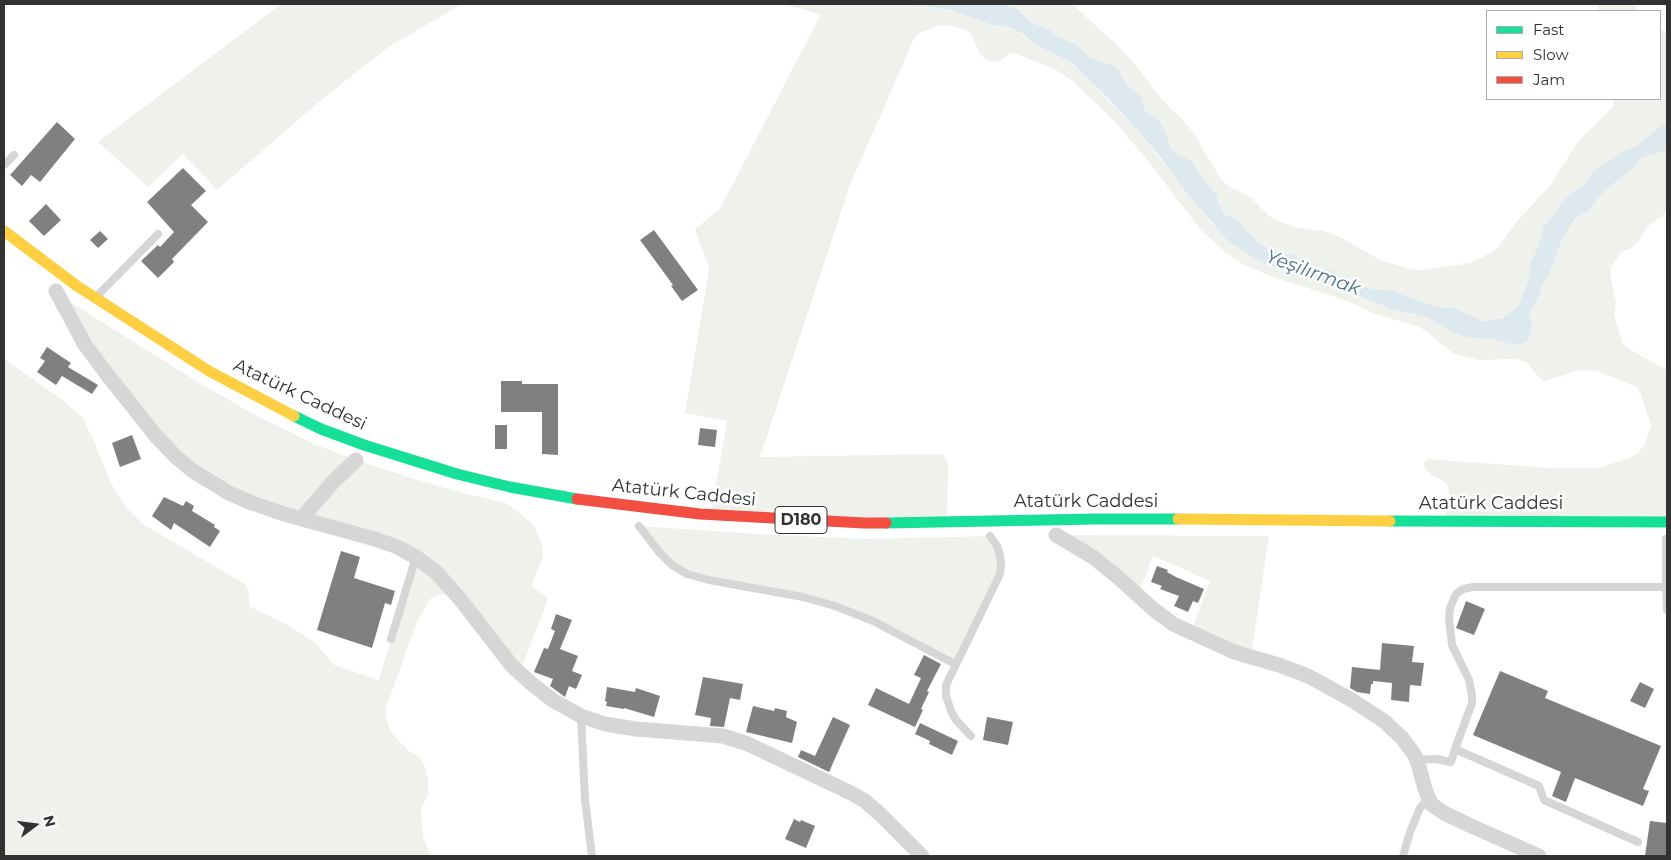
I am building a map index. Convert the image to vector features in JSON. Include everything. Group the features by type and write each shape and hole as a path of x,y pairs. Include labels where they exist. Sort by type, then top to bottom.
{"highway":[{"name":"Atatürk Caddesi","path":"4,231 76,286 209,371 265,402 321,429 373,448 458,474 510,487 593,501 700,514 864,523 1068,519 1664,522"},
{"path":"53,288 78,307"},
{"name":"Atatürk Caddesi","path":"634,525 659,527"},
{"name":"Atatürk Caddesi","path":"1051,535 1081,535"},
{"name":"Atatürk Caddesi","path":"985,536 1004,536"}],"street":[{"path":"53,288 85,345 133,408 176,457 193,471 229,493 252,503 302,519 375,538 416,557 437,573 460,599 512,666 554,701 581,716 606,724 636,729 723,736 748,744 865,801 922,856"},
{"path":"302,519 333,482 357,461"},
{"path":"1051,535 1093,558 1173,624 1234,652 1279,665 1308,676 1350,699 1384,721 1408,746 1416,760 1428,798 1432,804 1444,813 1538,856"}],"lane":[{"path":"4,164 14,155"},
{"path":"95,298 158,234"},
{"path":"1664,522 1667,511"},
{"path":"634,525 672,565 687,574 709,580 803,597 836,606 873,621 955,664"},
{"path":"971,736 956,720 946,696 947,679 1000,574 1001,564 997,546 985,536"},
{"path":"1663,539 1667,610"},
{"path":"391,639 416,557"},
{"path":"1416,760 1436,759 1451,762 1472,703 1469,680 1456,655 1450,635 1450,608 1459,591 1473,587 1666,587"},
{"path":"581,716 585,800 592,856"},
{"path":"1455,749 1538,786 1544,800 1638,842"},
{"path":"1403,856 1420,808 1428,798"}],"shaded area":[{"path":"281,4 462,4 390,46 326,96 217,190 183,154 148,187 98,142"},
{"path":"782,4 920,5 951,10 989,24 1018,31 1034,44 1066,60 1083,73 1138,131 1212,223 1235,246 1272,267 1329,284 1394,310 1427,317 1451,332 1469,338 1492,339 1513,345 1525,343 1531,334 1532,326 1529,313 1537,302 1561,241 1572,223 1593,205 1606,189 1629,172 1639,160 1667,150 1667,212 1647,227 1640,240 1631,248 1621,252 1611,267 1611,281 1616,303 1614,314 1622,343 1634,352 1667,370 1667,522 1445,522 1449,496 1448,485 1441,479 1431,475 1425,468 1424,464 1427,459 1549,468 1599,468 1629,458 1637,454 1645,444 1651,425 1637,387 1597,371 1579,370 1544,381 1526,362 1514,359 1478,360 1454,354 1419,327 1373,313 1345,300 1276,278 1246,266 1227,254 1201,230 1149,162 1116,123 1073,81 1056,70 1015,53 1010,53 1000,61 992,62 986,60 980,54 972,35 966,30 939,25 919,33 913,41 850,185 760,457 943,454 948,463 947,521 711,515 727,421 685,413 709,268 695,229 720,209 821,14"},
{"path":"1003,4 1072,4 1135,64 1165,103 1196,136 1222,180 1231,188 1251,198 1269,216 1277,221 1295,227 1323,231 1340,237 1382,261 1410,269 1423,270 1471,263 1497,249 1514,225 1552,183 1579,140 1612,108 1615,100 1661,100 1661,29 1667,34 1667,123 1638,145 1625,150 1597,168 1589,176 1585,185 1571,193 1561,202 1543,228 1539,244 1531,262 1528,281 1518,306 1503,318 1483,321 1459,310 1445,306 1438,307 1387,289 1378,290 1361,286 1329,269 1308,267 1284,252 1271,251 1259,244 1238,221 1223,213 1220,209 1220,202 1201,177 1194,164 1174,153 1160,122 1145,110 1139,96 1128,86 1116,68 1090,58 1076,44 1055,35 1049,29 1032,23 1024,13"},
{"path":"1599,4 1634,4 1639,10 1598,10"},
{"path":"56,291 70,302 201,384 257,416 314,444 409,477 455,491 506,503 533,524 542,544 543,556 532,586 548,599 520,672 461,599 442,594 430,599 417,622 386,708 386,717 390,731 409,751 419,757 425,767 428,794 421,810 423,837 431,856 4,856 4,359 60,398 83,418 112,485 126,507 143,524 245,584 249,592 249,606 290,626 315,643 334,665 379,680 416,557 229,493 156,436"},
{"path":"639,526 866,539 990,536 1001,564 955,664 835,606 709,580 672,565"},
{"path":"1056,535 1269,536 1251,657 1191,632 1210,581 1153,556 1138,595"}],"water":[{"name":"Yeşilırmak","path":"907,4 1003,4 1019,10 1032,23 1049,29 1055,35 1076,44 1090,58 1116,67 1128,86 1140,96 1145,110 1160,122 1174,153 1185,157 1194,164 1201,177 1216,194 1223,213 1238,221 1259,244 1271,251 1293,255 1308,267 1329,269 1361,286 1378,290 1387,289 1438,307 1454,308 1483,321 1503,318 1518,306 1528,281 1531,262 1539,244 1543,228 1561,202 1571,193 1585,185 1589,176 1597,168 1625,150 1638,145 1667,123 1667,150 1639,160 1629,172 1606,189 1588,211 1576,218 1572,223 1561,241 1537,302 1529,313 1532,326 1531,334 1525,343 1513,345 1492,339 1469,338 1451,332 1427,317 1394,310 1329,284 1291,274 1263,263 1229,242 1138,131 1075,66 1034,44 1023,34 1010,28 989,24 951,10"}],"building":[{"path":"57,122 75,139 40,182 31,175 22,186 10,175"},
{"path":"183,168 206,191 191,205 208,222 172,259 174,262 158,278 141,261 158,245 160,247 174,232 147,202"},
{"path":"46,204 61,220 44,236 29,221"},
{"path":"654,230 698,290 682,301 671,286 673,285 640,240"},
{"path":"100,231 108,239 98,248 90,240"},
{"path":"47,347 71,363 68,367 98,385 92,394 62,376 56,385 37,372 45,361 40,358"},
{"path":"501,381 522,381 522,384 558,384 558,455 542,454 542,412 501,412"},
{"path":"495,425 507,425 507,449 495,449"},
{"path":"700,428 717,430 715,447 698,445"},
{"path":"132,435 141,459 120,467 112,443"},
{"path":"164,497 183,506 186,501 194,506 192,511 215,525 214,527 220,531 210,547 174,523 171,530 152,516"},
{"path":"341,551 360,557 354,578 395,591 391,605 385,603 372,648 317,630"},
{"path":"1157,566 1168,570 1167,572 1176,577 1204,589 1198,603 1193,601 1188,612 1174,606 1179,596 1160,589 1162,586 1151,582"},
{"path":"1466,601 1485,609 1474,635 1456,628"},
{"path":"556,614 572,620 560,649 578,656 572,671 582,675 576,689 569,686 565,697 550,686 553,679 534,672 544,648 548,649 555,631 551,629"},
{"path":"1382,643 1414,646 1412,662 1424,663 1421,686 1410,685 1409,702 1391,700 1392,683 1373,681 1370,694 1357,692 1350,688 1352,667 1380,670"},
{"path":"924,655 941,664 927,691 929,692 921,709 923,710 915,727 868,705 876,688 909,704 921,678 914,675"},
{"path":"1500,671 1548,691 1545,698 1661,746 1643,789 1649,791 1643,806 1575,778 1566,802 1552,796 1561,772 1473,735"},
{"path":"703,677 743,684 740,700 730,698 724,727 710,726 711,718 695,715"},
{"path":"1640,682 1654,689 1645,708 1630,701"},
{"path":"607,687 635,692 636,688 660,696 654,717 624,708 606,706"},
{"path":"753,706 774,711 775,708 787,711 786,717 797,722 792,743 746,732"},
{"path":"833,717 850,725 829,772 798,757 801,750 815,756"},
{"path":"987,717 1013,722 1008,745 983,740"},
{"path":"920,723 958,741 952,755 929,744 930,741 915,734"},
{"path":"794,819 815,826 806,848 785,839"},
{"path":"1650,821 1667,823 1667,856 1645,856"}],"traffic: fast":[{"path":"294,416 321,429 364,445 457,474 510,487 577,499"},
{"path":"886,523 1178,519"},
{"path":"1390,521 1667,522"}],"traffic: slow":[{"path":"4,231 77,286 209,371 294,416"},
{"path":"1178,519 1390,521"}],"traffic: jam":[{"path":"577,499 700,514 886,523"}]}
